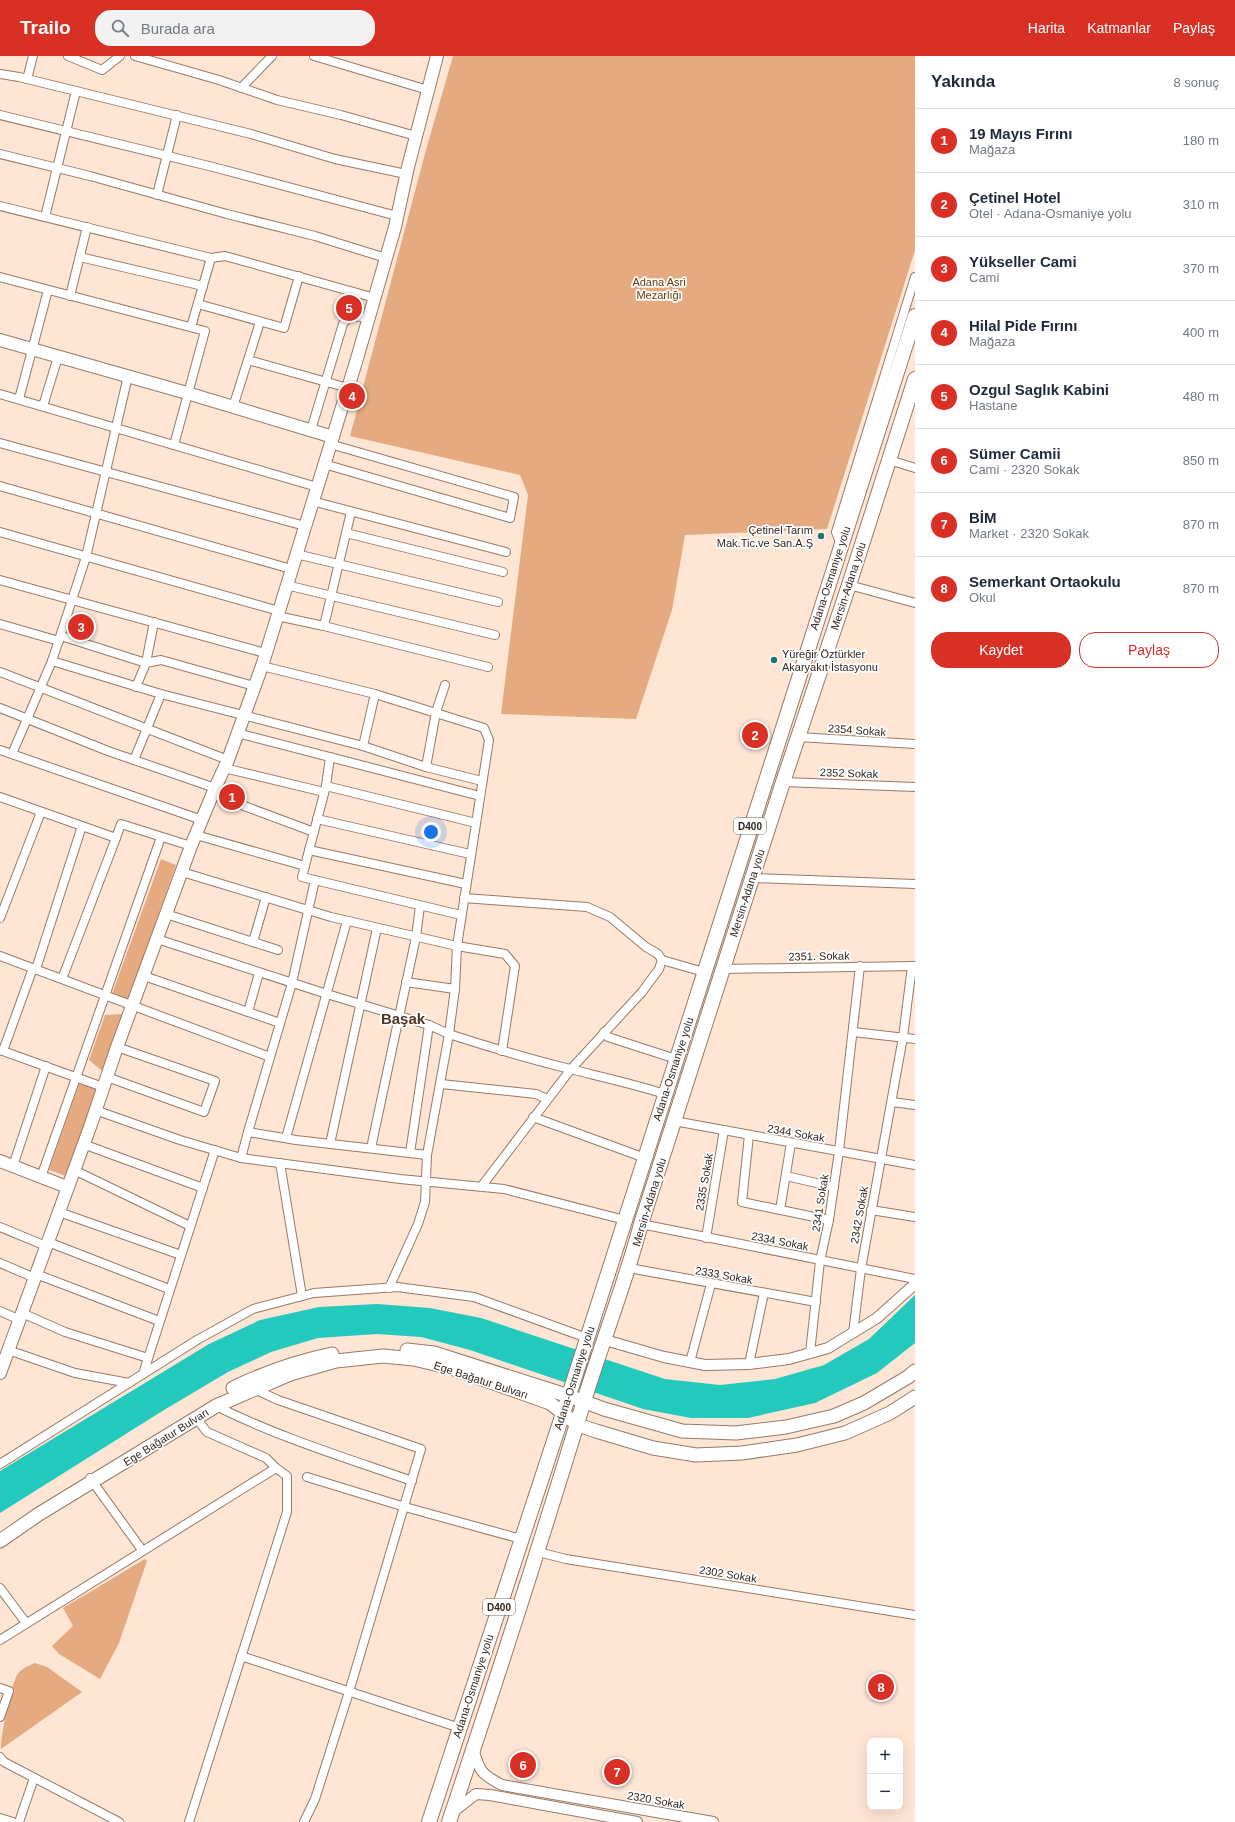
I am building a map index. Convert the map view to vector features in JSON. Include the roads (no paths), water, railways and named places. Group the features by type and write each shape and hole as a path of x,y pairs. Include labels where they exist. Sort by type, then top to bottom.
{"highway":[{"name":"Adana-Osmaniye yolu","path":"429,1822 563,1414 915,316"},
{"name":"Mersin-Adana yolu","path":"605,1340 752,878 915,379"},
{"name":"Adana-Osmaniye yolu","path":"451,1817 538,1552 585,1399 605,1340"}],"main road":[{"path":"1,1369 166,914 213,791 226,764 262,666 348,388 386,258 436,56"},
{"path":"0,340 311,430 331,440"},
{"path":"0,1161 67,1186"},
{"name":"Ege Bağatur Bulvarı","path":"0,1533 248,1386 309,1359 346,1352 390,1348 434,1353 585,1399 634,1418 682,1431 736,1433 786,1427 834,1416 864,1403 908,1377 915,1371"},
{"name":"Ege Bağatur Bulvarı","path":"0,1541 220,1394 336,1361 383,1356 414,1359 451,1368 550,1403 578,1424 653,1448 696,1455 742,1453 798,1445 845,1433 890,1413 915,1397"}],"street":[{"path":"27,79 33,56"},
{"path":"68,56 102,70 120,56"},
{"path":"135,56 277,100 341,115 416,136"},
{"path":"241,88 272,56"},
{"path":"314,56 428,90"},
{"path":"0,74 178,115 251,134 335,159 406,174"},
{"path":"45,217 76,91"},
{"path":"0,115 66,130 397,216"},
{"path":"157,194 178,115"},
{"path":"0,154 315,236 386,258"},
{"path":"0,206 211,258 225,256 374,298"},
{"path":"70,296 87,227"},
{"path":"80,256 203,286"},
{"path":"191,328 211,258"},
{"path":"198,304 284,328 298,276"},
{"path":"0,277 205,331 174,445"},
{"path":"841,545 836,532 915,277"},
{"path":"19,399 48,290"},
{"path":"311,430 344,321 349,317 355,316 368,319"},
{"path":"233,407 260,322"},
{"path":"43,406 58,357"},
{"path":"248,360 348,388"},
{"path":"12,754 52,661 86,557 97,513 114,428 128,376"},
{"path":"0,394 317,487"},
{"path":"324,464 510,518 514,497 331,440"},
{"path":"0,442 305,526"},
{"path":"889,460 915,468"},
{"path":"0,486 291,569"},
{"path":"312,501 506,552"},
{"path":"324,626 330,595 351,512"},
{"path":"0,532 324,626 488,667"},
{"path":"346,534 503,572"},
{"path":"296,554 498,602"},
{"path":"0,580 265,654"},
{"path":"849,584 915,603"},
{"path":"286,585 495,635"},
{"path":"136,687 146,663 154,622"},
{"path":"0,624 60,638 146,663 161,660 254,686"},
{"path":"52,661 161,694 363,746 426,766 482,781"},
{"path":"262,666 375,694 483,727 486,730 489,740 456,946 455,989 449,1034 427,1155 425,1202 420,1219 389,1288"},
{"path":"0,672 148,729 226,764 325,789 476,823"},
{"path":"426,766 436,712 445,685"},
{"path":"134,760 148,729 161,694"},
{"path":"363,746 375,694"},
{"path":"0,708 314,832"},
{"path":"237,732 480,796"},
{"name":"2354 Sokak","path":"798,737 915,744"},
{"path":"0,750 202,820"},
{"path":"330,757 325,789 302,877 461,915"},
{"name":"2352 Sokak","path":"783,782 915,787"},
{"path":"0,797 116,838"},
{"path":"0,918 41,812"},
{"path":"317,819 470,854"},
{"path":"62,979 121,824 161,837 194,841 305,866"},
{"path":"82,826 34,969 1,1051 77,1078 105,1082 204,1112 215,1081 117,1047"},
{"path":"41,1177 161,837"},
{"path":"309,850 466,884"},
{"path":"182,872 347,921 456,946 505,954 515,966 502,1051"},
{"path":"752,878 915,884"},
{"path":"241,1158 292,983 315,880"},
{"path":"253,942 266,897"},
{"path":"464,898 587,907 610,917 658,954 662,960 704,972"},
{"path":"371,1148 416,937 420,906"},
{"path":"166,914 278,950"},
{"path":"286,1138 347,921"},
{"path":"330,1144 376,928"},
{"path":"157,939 360,1005 429,1025 449,1034 502,1051 619,1080 665,1094"},
{"path":"0,956 270,1057"},
{"path":"480,1186 571,1069 642,992 659,969 662,960"},
{"name":"2341 Sokak","path":"810,1353 820,1261 829,1220 834,1187 860,966"},
{"name":"2351. Sokak","path":"723,969 913,966"},
{"name":"2342 Sokak","path":"853,1333 861,1269 871,1210 904,1037 913,966"},
{"path":"248,1012 259,972"},
{"path":"144,976 280,1023"},
{"path":"406,982 455,989"},
{"path":"410,1153 429,1025"},
{"path":"604,1032 608,1037 676,1059"},
{"path":"853,1032 915,1039"},
{"path":"13,1166 46,1066"},
{"path":"441,1084 536,1094 547,1099"},
{"path":"892,1102 915,1105"},
{"path":"95,1110 180,1140 241,1158 426,1182 504,1189 625,1220"},
{"path":"533,1117 645,1158"},
{"name":"2344 Sokak","path":"674,1121 915,1165"},
{"name":"2335 Sokak","path":"706,1238 724,1130"},
{"path":"248,1132 330,1144 427,1155"},
{"path":"749,1135 742,1202 829,1220"},
{"path":"780,1210 791,1143"},
{"path":"83,1144 203,1188"},
{"path":"143,1374 215,1150"},
{"path":"280,1163 302,1296"},
{"path":"74,1170 190,1226"},
{"path":"786,1176 834,1187"},
{"path":"871,1210 915,1217"},
{"path":"59,1212 181,1255"},
{"name":"2334 Sokak","path":"641,1224 915,1279"},
{"path":"0,1227 170,1290"},
{"path":"0,1263 159,1322"},
{"name":"2333 Sokak","path":"629,1268 816,1302"},
{"path":"690,1362 711,1284"},
{"path":"605,1340 664,1357 705,1365 749,1364 789,1359 828,1348 877,1318 915,1284"},
{"path":"0,1464 197,1340 253,1309 314,1293 397,1287 474,1297 587,1338"},
{"path":"749,1364 764,1293"},
{"path":"0,1311 148,1358"},
{"path":"8,1350 75,1373 129,1383"},
{"path":"248,1386 278,1400 421,1449 349,1692 315,1799 304,1822"},
{"path":"216,1406 242,1419 412,1481"},
{"path":"189,1822 240,1656 287,1512 287,1476 266,1458 207,1432 196,1418"},
{"path":"0,1640 142,1550 276,1468"},
{"path":"307,1477 405,1507 521,1539"},
{"path":"91,1479 142,1550"},
{"name":"2302 Sokak","path":"538,1552 566,1559 915,1614"},
{"path":"0,1588 26,1623"},
{"path":"240,1656 460,1728"},
{"path":"0,1688 9,1691 0,1717"},
{"name":"2320 Sokak","path":"473,1749 479,1770 502,1785 713,1822"},
{"path":"0,1757 4,1762 119,1822"},
{"path":"19,1822 34,1778"},
{"path":"451,1817 467,1799 476,1794 490,1795 637,1822"},
{"path":"0,1818 13,1822"}],"water":[{"path":"915,1295 915,1343 877,1373 815,1403 748,1418 691,1418 643,1409 470,1350 421,1337 377,1334 318,1338 271,1352 228,1372 164,1410 0,1513 0,1471 209,1344 260,1320 319,1307 377,1304 430,1308 481,1318 665,1379 720,1385 775,1379 824,1365 869,1339"}],"place":[{"name":"Ozgul Saglık Kabini","path":"349,308"},
{"name":"Hilal Pide Fırını","path":"352,396"},
{"name":"Çetinel Tarım Mak.Tic.ve San.A.Ş","path":"821,536"},
{"name":"Yükseller Cami","path":"81,627"},
{"name":"Yüreğir Öztürkler Akaryakıt İstasyonu","path":"774,660"},
{"name":"Çetinel Hotel","path":"755,735"},
{"name":"19 Mayıs Fırını","path":"232,797"},
{"name":"Semerkant Ortaokulu","path":"881,1687"},
{"name":"Sümer Camii","path":"523,1765"},
{"name":"BİM","path":"617,1772"}],"district":[{"name":"Başak","path":"403,1018"}],"park label":[{"name":"Adana Asri Mezarlığı","path":"659,288"}]}
